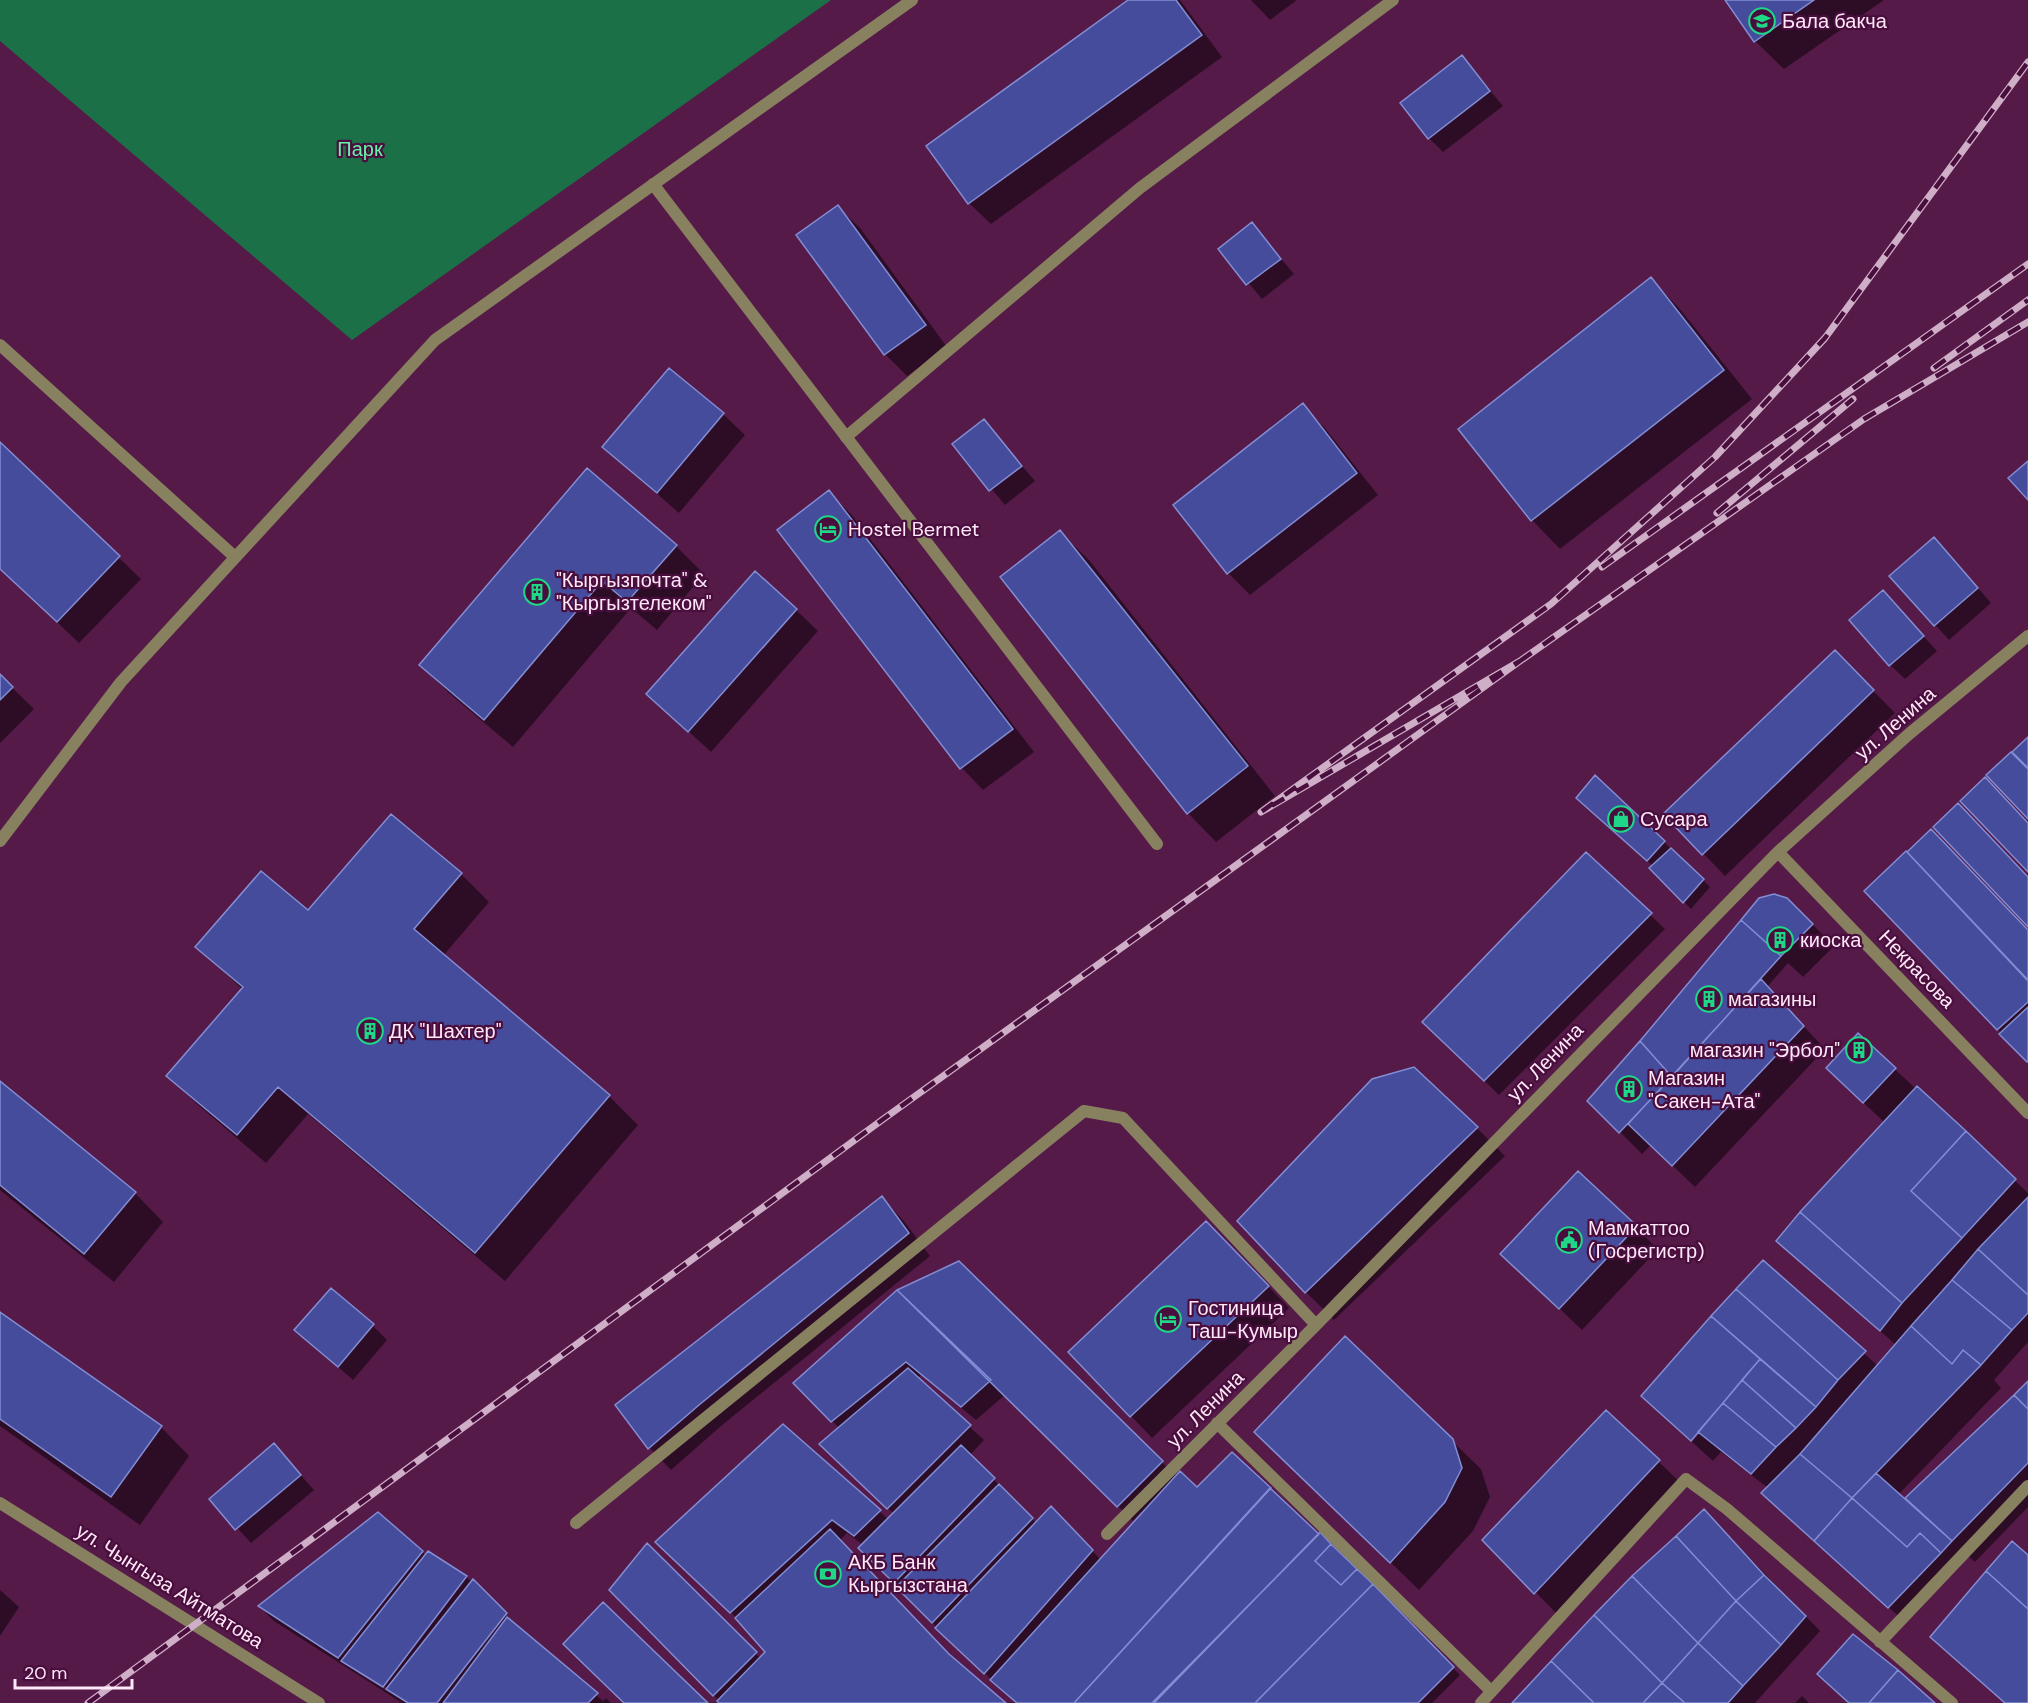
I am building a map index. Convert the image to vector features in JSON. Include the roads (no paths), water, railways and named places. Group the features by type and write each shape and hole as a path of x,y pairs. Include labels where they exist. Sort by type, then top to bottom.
{"street":[{"path":"0,841 121,682 435,340 912,0"},
{"path":"846,437 1140,188 1393,0"},
{"path":"653,184 1157,844"},
{"path":"0,345 235,557"},
{"name":"ул. Ленина","path":"1107,1534 1316,1325 1778,852 1909,734 2028,636"},
{"name":"Некрасова","path":"1778,852 2028,1113"},
{"path":"576,1523 1084,1111 1123,1118 1316,1325"},
{"path":"1217,1424 1491,1691"},
{"path":"1481,1703 1686,1479 1727,1509 1953,1703"},
{"path":"1880,1642 2028,1486"},
{"name":"ул. Чынгыза Айтматова","path":"0,1503 318,1703"}],"railway":[{"path":"88,1703 882,1120 1520,661 1261,812 1551,604 1715,457 1825,338 2028,62"},
{"path":"1602,567 2028,264"},
{"path":"1934,368 2028,300"},
{"path":"1520,661 1864,419 2028,322"},
{"path":"1717,513 1853,399"}],"place":[{"name":"Бала бакча","path":"1762,21"},
{"name":"Hostel Bermet","path":"828,529"},
{"name":"\"Кыргызпочта\" & \"Кыргызтелеком\"","path":"537,592"},
{"name":"Сусара","path":"1621,819"},
{"name":"киоска","path":"1780,940"},
{"name":"магазины","path":"1709,999"},
{"name":"ДК \"Шахтер\"","path":"370,1031"},
{"name":"магазин \"Эрбол\"","path":"1859,1050"},
{"name":"Магазин \"Сакен-Ата\"","path":"1629,1089"},
{"name":"Мамкаттоо (Госрегистр)","path":"1569,1240"},
{"name":"Гостиница Таш-Кумыр","path":"1168,1319"},
{"name":"АКБ Банк Кыргызстана","path":"828,1574"}],"park label":[{"name":"Парк","path":"360,149"}]}
